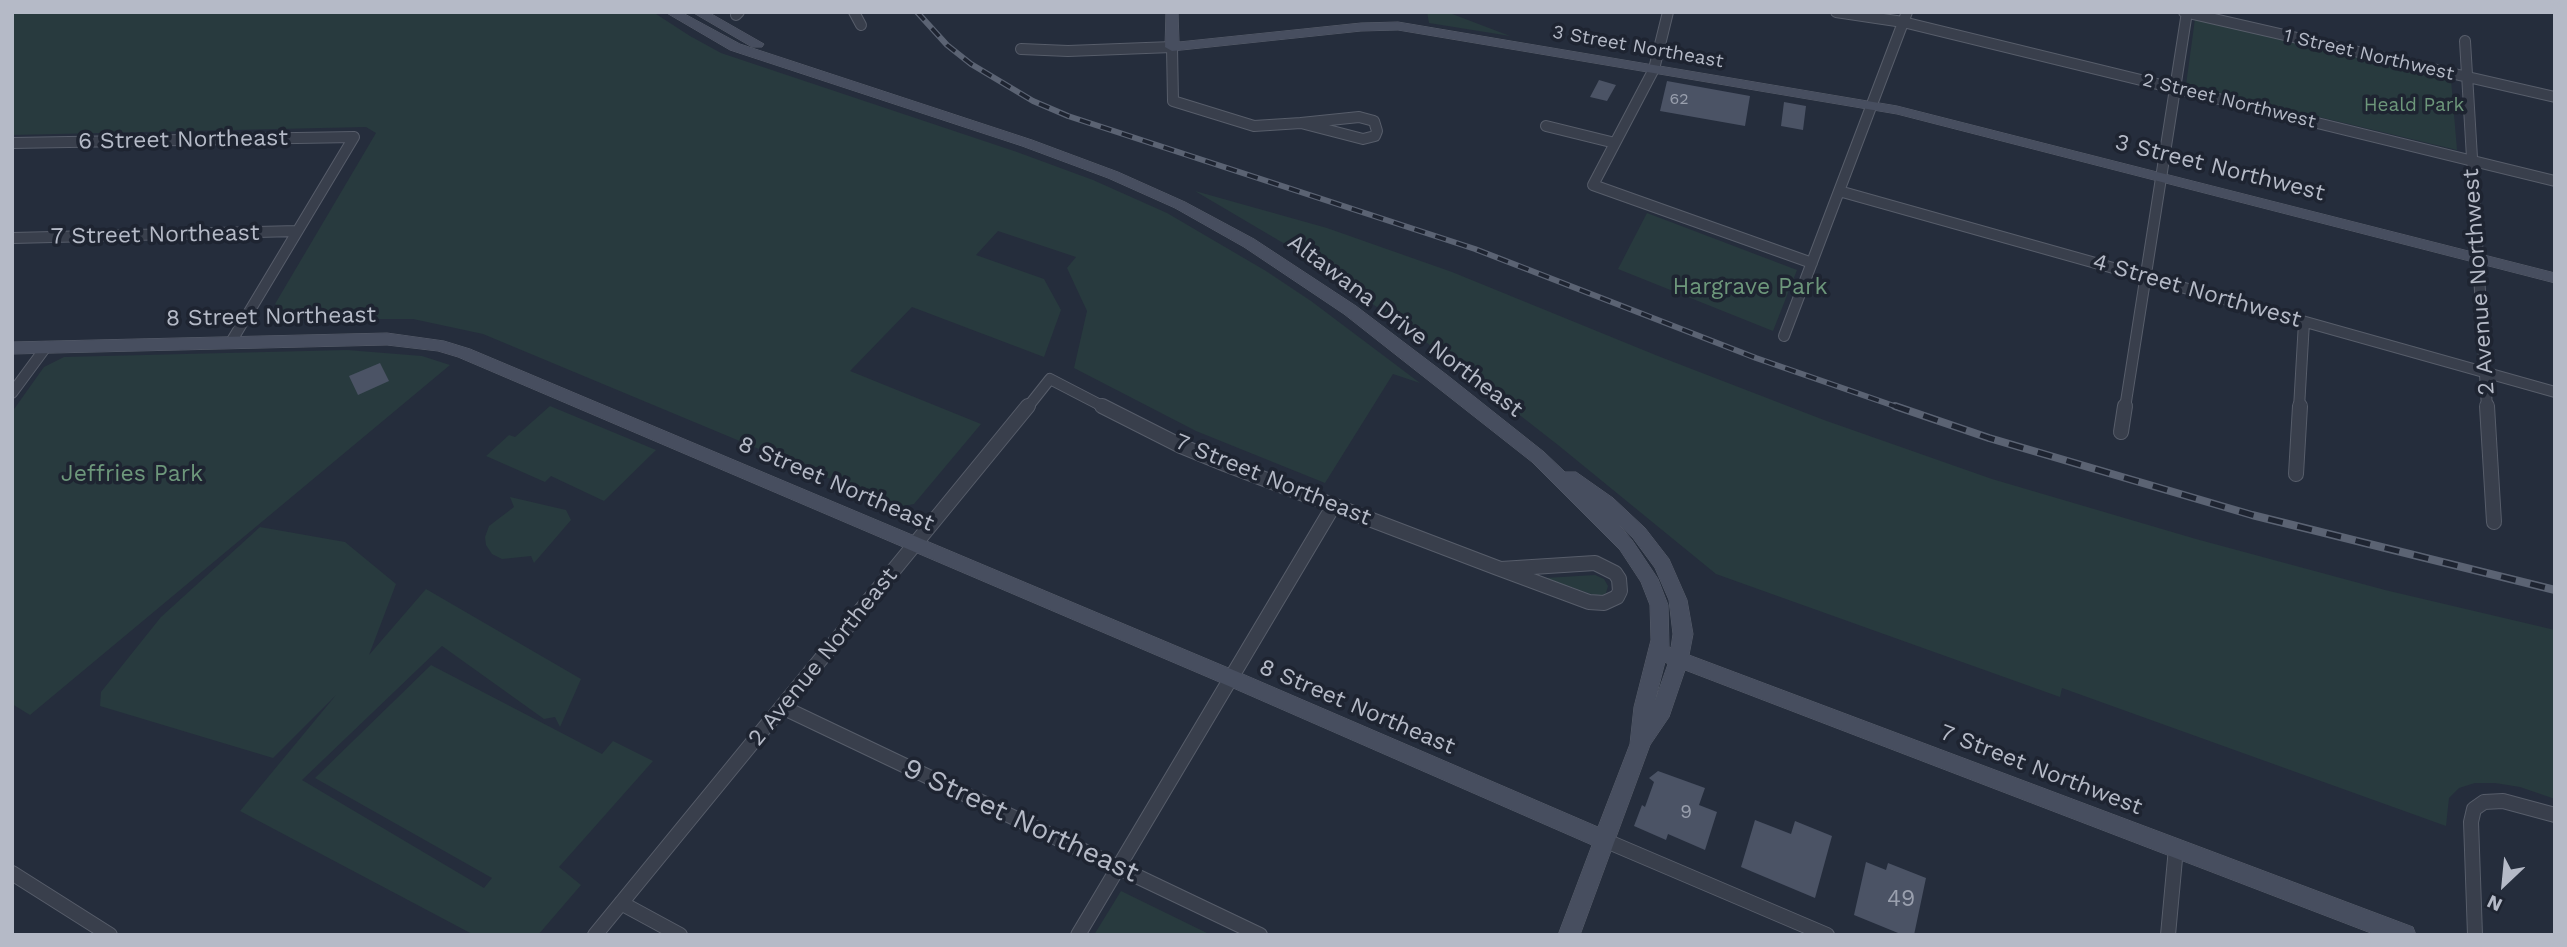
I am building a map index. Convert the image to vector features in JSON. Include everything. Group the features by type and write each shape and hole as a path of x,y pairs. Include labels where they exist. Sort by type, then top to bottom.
{"street":[{"name":"Altawana Drive Northeast","path":"671,12 736,47 1113,175 1180,205 1249,243 1350,310 1538,457 1607,503 1639,533 1652,548 1672,581 1682,620 1683,634 1669,656"},
{"name":"Altawana Drive Northeast","path":"698,12 779,54 850,84"},
{"path":"854,12 861,25"},
{"path":"1172,12 1172,101 1241,124 1301,123 1359,117 1369,119 1377,126 1375,136 1363,139 1301,123"},
{"path":"1418,12 1420,29"},
{"path":"1668,12 1654,69 1593,185 1812,263"},
{"name":"2 Street Northwest","path":"1836,12 1905,17 2175,88 2555,181"},
{"path":"2121,432 2186,12"},
{"name":"1 Street Northwest","path":"2186,12 2555,97"},
{"path":"1784,337 1905,17"},
{"name":"3 Street Northeast","path":"1021,49 1068,51 1172,47 1382,25 1420,29 1872,106"},
{"name":"2 Avenue Northwest","path":"2465,41 2494,522"},
{"name":"3 Street Northwest","path":"1872,106 2555,278"},
{"path":"1546,126 1615,143"},
{"path":"231,342 354,137"},
{"name":"6 Street Northeast","path":"12,144 354,137"},
{"name":"4 Street Northwest","path":"1839,191 2555,392"},
{"name":"7 Street Northeast","path":"12,238 297,232"},
{"path":"2295,474 2304,321"},
{"name":"8 Street Northeast","path":"12,348 387,339 451,349 1231,678 1604,841"},
{"path":"12,393 46,347"},
{"name":"7 Street Northeast","path":"1050,379 1181,446 1501,569 1597,604 1611,601 1620,591 1619,579 1615,573 1595,564 1501,569"},
{"name":"2 Avenue Northeast","path":"596,935 1050,379"},
{"name":"Altawana Drive Northeast","path":"1538,457 1626,545 1649,579 1669,656"},
{"path":"1078,935 1334,505"},
{"path":"1569,935 1640,744 1662,711 1669,656"},
{"name":"7 Street Northwest","path":"1669,656 2405,935"},
{"name":"9 Street Northeast","path":"782,707 1260,935"},
{"path":"2475,935 2471,822 2474,809 2484,802 2503,801 2555,815"},
{"path":"1604,841 1827,935"},
{"path":"2168,935 2176,848"},
{"path":"12,873 110,935"},
{"path":"621,903 680,935"}],"green space":[{"path":"12,12 653,12 721,53 1017,152 1093,180 1167,213 1266,271 1311,301 1420,383 1393,374 1325,483 1196,431 1074,368 1087,311 1067,268 1076,257 998,231 976,255 1044,279 1061,310 1044,357 912,307 850,371 981,424 914,504 898,507 483,334 413,319 296,319 275,304 376,133 366,127 12,135"},
{"path":"1427,12 1447,12 1510,36 1429,23"},
{"name":"Heald Park","path":"2195,19 2451,79 2457,150 2186,85"},
{"path":"1195,191 1327,228 1452,272 1824,420 1992,479 2196,539 2385,590 2555,630 2555,799 2520,787 2475,783 2459,788 2449,798 2446,826 2062,688 2060,697 1716,574 1558,445 1417,335 1295,250"},
{"name":"Hargrave Park","path":"1647,213 1797,270 1773,331 1618,269"},
{"name":"Jeffries Park","path":"347,350 422,356 450,365 30,715 12,704 12,412 44,367 64,357"},
{"path":"550,406 656,450 604,501 551,476 545,482 486,456 509,435 515,437"},
{"path":"510,497 566,510 571,520 534,563 531,556 502,559 492,554 486,545 485,537 489,526 514,507"},
{"path":"260,527 345,542 396,584 369,655 426,589 581,679 560,727 555,717 544,719 442,646 302,780 484,888 492,878 315,778 431,665 602,754 613,741 653,761 559,867 581,885 538,935 474,935 240,811 336,695 273,758 100,706 101,692 161,617"},
{"path":"1595,575 1604,579 1608,586 1606,593 1600,597 1545,578"},
{"path":"1121,891 1211,935 1094,935"}],"building":[{"path":"1599,80 1616,85 1607,101 1590,97"},
{"path":"1667,81 1750,96 1745,126 1660,111"},
{"path":"1784,102 1806,106 1803,130 1781,126"},
{"path":"380,363 389,381 358,395 349,376"},
{"path":"1658,771 1705,788 1699,805 1717,812 1705,850 1668,834 1666,840 1634,826 1642,805 1645,807 1654,782 1649,778"},
{"path":"1755,820 1791,834 1795,821 1832,836 1815,898 1741,867"},
{"path":"1866,862 1886,870 1888,863 1926,878 1914,935 1903,935 1854,915"}],"railway":[{"path":"917,12 947,45 971,64 1033,101 1068,116 1475,249 1756,358 1900,408"},
{"path":"1895,406 1989,438 2252,515 2555,590"}]}
